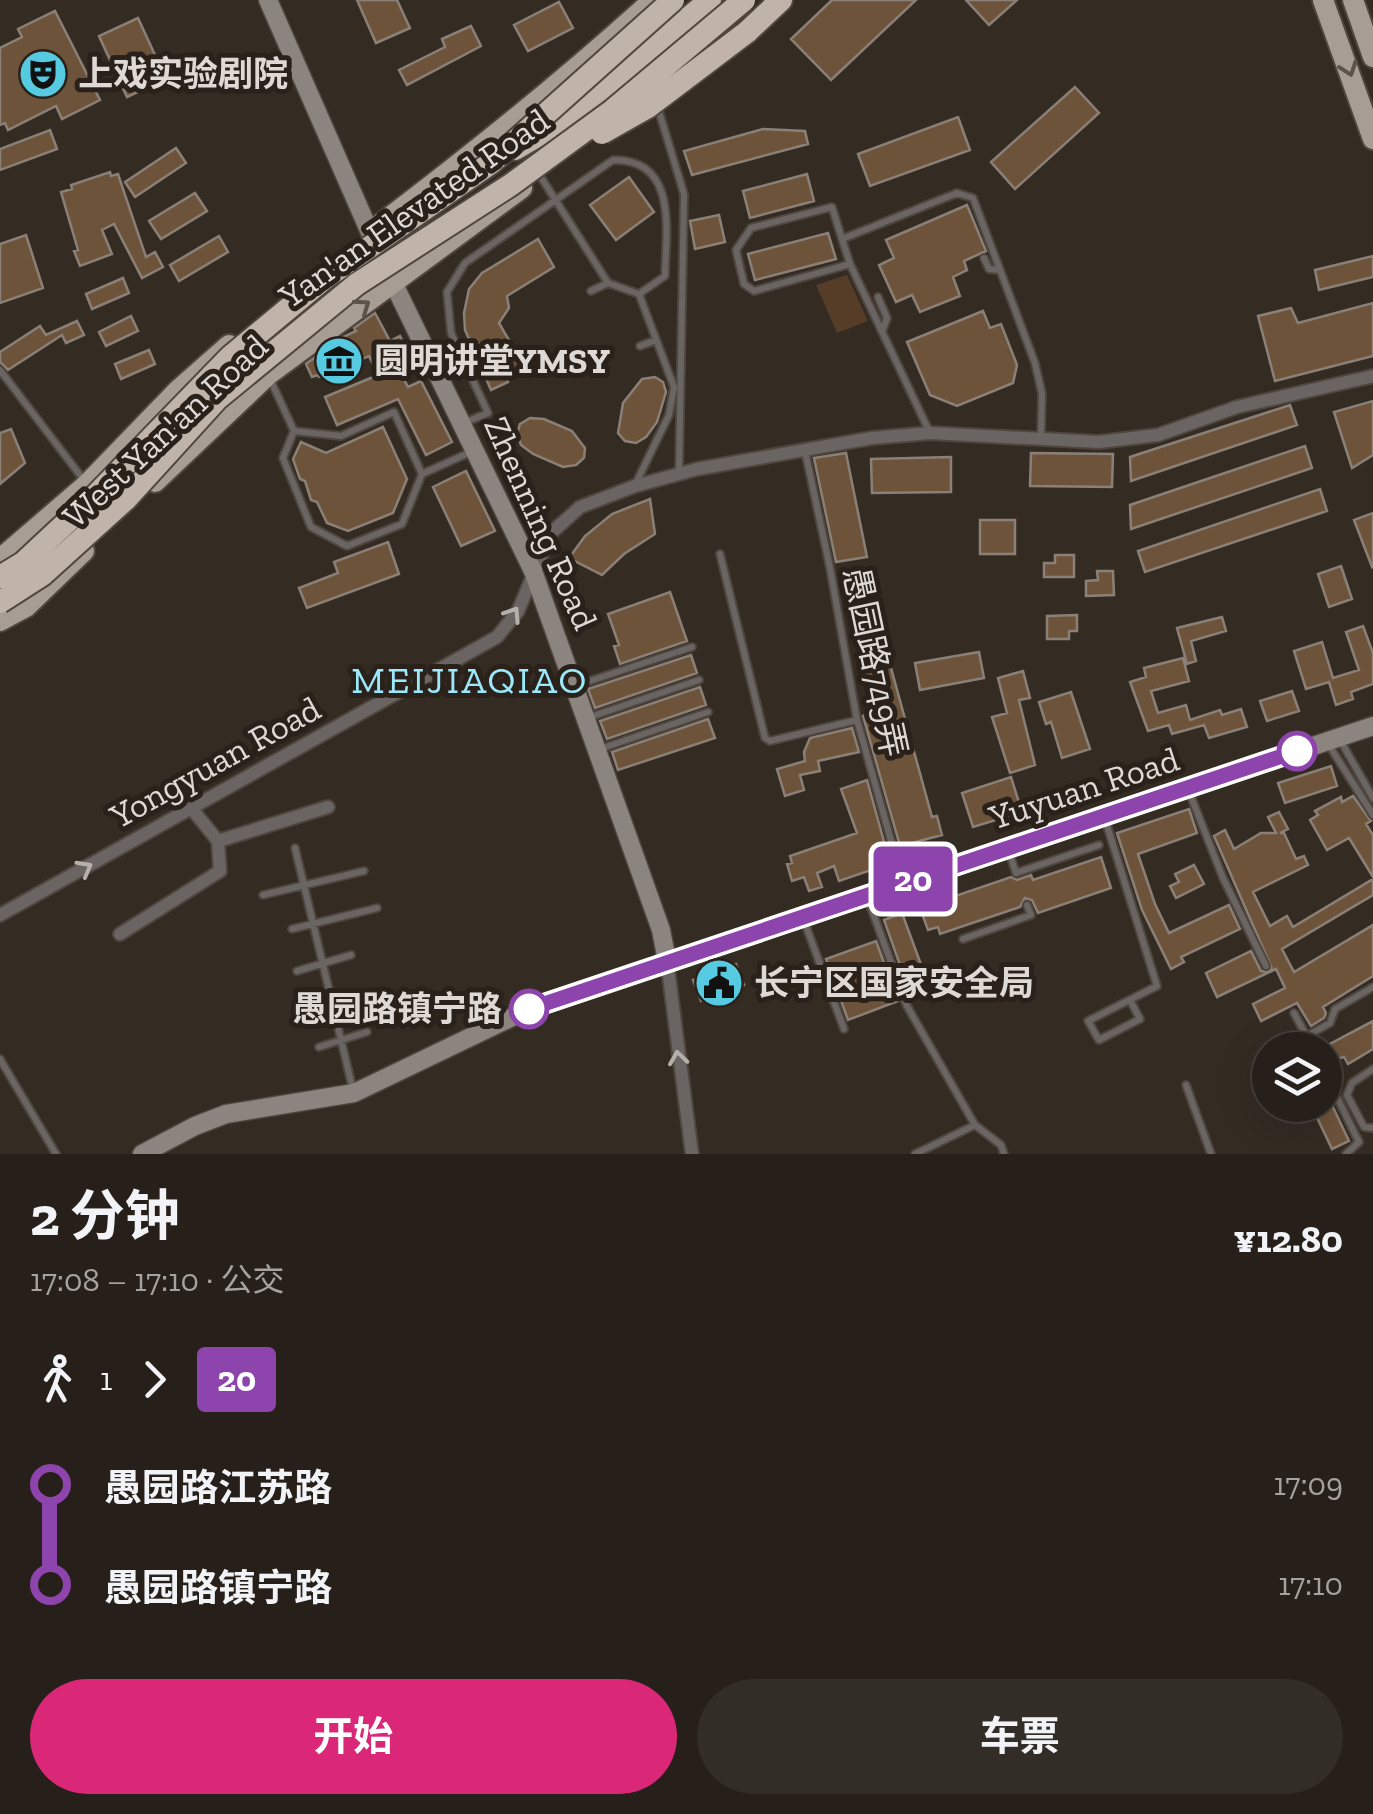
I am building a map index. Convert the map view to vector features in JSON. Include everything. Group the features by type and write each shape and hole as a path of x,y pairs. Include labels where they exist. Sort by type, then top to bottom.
{"highway":[{"path":"492,163 673,0"},
{"name":"Yan'an Elevated Road","path":"0,577 23,563 96,495 230,358 326,278 492,163 568,118 710,0"},
{"name":"Yan'an Elevated Road","path":"0,602 42,576 126,499 217,400 356,284 512,184 613,110 744,0"},
{"path":"512,184 648,107 747,32 781,0"}],"main road":[{"name":"Zhenning Road","path":"268,0 373,240 532,571 662,930 667,961"},
{"path":"373,240 378,226 467,158 653,0"},
{"name":"West Yan'an Road","path":"0,558 87,484 178,390 256,321 534,132 694,0"},
{"name":"West Yan'an Road","path":"0,621 26,607 268,375 540,174 758,0"},
{"path":"1323,0 1373,139"},
{"path":"1353,0 1373,56"},
{"path":"612,38 627,57"},
{"name":"Yuyuan Road","path":"142,1154 226,1114 354,1093 529,1009 1373,726"}],"street":[{"name":"Yongyuan Road","path":"0,915 497,636 518,611 532,571 552,533 580,507 679,474 872,438 930,433 1099,442 1158,435 1237,407 1373,376"},
{"path":"218,840 328,807"},
{"path":"120,934 220,872 218,840 192,810"},
{"name":"Zhenning Road","path":"667,961 692,1154"}],"lane":[{"path":"652,85 684,194 679,474"},
{"path":"463,424 488,413 450,333 448,292 465,263 612,160 632,160 647,167 666,200 665,276 639,294"},
{"path":"540,174 608,282 639,294 674,387 669,415 634,486"},
{"path":"842,239 957,192 973,198 1035,363 1042,394 1041,438"},
{"path":"850,264 754,291 744,284 736,250 751,228 832,207 850,264 930,433"},
{"path":"984,258 989,268 999,270"},
{"path":"591,291 608,282"},
{"path":"878,297 888,318 882,332"},
{"path":"640,346 656,340"},
{"path":"0,370 87,484"},
{"path":"268,375 294,431 283,458 310,527 347,546 402,524 422,474 475,450"},
{"path":"294,431 341,436 394,412 422,474"},
{"name":"愚园路749弄","path":"804,450 857,720 903,883"},
{"path":"720,554 764,738 770,741 857,720"},
{"path":"575,686 692,647"},
{"path":"587,718 699,680"},
{"path":"598,750 708,712"},
{"path":"1332,739 1373,798"},
{"path":"1332,739 1373,815"},
{"path":"1188,788 1223,878 1266,966"},
{"path":"1104,815 1156,986 1088,1022 1099,1040 1140,1019 1130,1000"},
{"path":"1007,848 1016,874 1100,844"},
{"path":"295,848 354,1093"},
{"path":"263,895 364,870"},
{"path":"866,895 907,1006 975,1125 1001,1145 1004,1154"},
{"path":"964,938 1032,916 1028,905"},
{"path":"292,929 377,908"},
{"path":"802,917 844,1029"},
{"path":"298,971 351,956"},
{"path":"1314,1032 1330,1023 1335,1010 1373,987"},
{"path":"302,1012 358,996"},
{"path":"1294,1013 1305,1032"},
{"path":"318,1047 367,1032"},
{"path":"0,1059 56,1154"},
{"path":"1373,1070 1352,1083 1348,1096 1364,1127 1373,1128"},
{"path":"1186,1085 1210,1154"},
{"path":"1342,1109 1358,1142 1346,1153"},
{"path":"915,1154 975,1125"}],"shaded area":[{"path":"847,275 868,321 837,333 816,285"}],"building":[{"path":"357,0 397,0 410,28 376,43"},
{"path":"832,0 916,0 831,80 791,39"},
{"path":"966,0 1017,0 989,25"},
{"path":"559,2 573,28 528,51 514,25"},
{"name":"上戏实验剧院","path":"55,11 100,100 62,119 56,106 8,130 5,123 0,125 0,48 22,37 18,29"},
{"path":"138,18 166,79 127,97 99,36"},
{"path":"471,26 481,46 407,85 399,70 445,47 442,39"},
{"path":"1075,87 1099,113 1015,189 991,162"},
{"path":"958,117 970,150 870,186 858,154"},
{"path":"763,129 805,131 808,144 692,175 684,151"},
{"path":"50,130 57,149 0,170 0,149"},
{"path":"176,148 186,163 135,197 125,182"},
{"path":"110,172 111,176 118,174 146,257 155,252 163,267 142,278 114,224 102,230 112,254 80,266 74,251 78,250 61,192"},
{"path":"807,174 814,201 750,218 743,191"},
{"path":"629,177 654,212 616,240 590,205"},
{"path":"195,193 207,211 161,239 149,221"},
{"path":"967,205 986,251 964,261 967,270 953,277 960,296 920,312 912,295 896,302 879,265 894,258 886,240"},
{"path":"719,215 725,242 695,249 690,221"},
{"path":"828,233 836,259 755,280 748,254"},
{"path":"26,235 43,288 0,303 0,244"},
{"path":"219,236 228,252 179,281 170,265"},
{"path":"538,239 554,267 507,296 509,308 499,323 524,366 506,375 508,382 491,390 465,330 469,289 482,273"},
{"path":"1373,256 1373,277 1319,290 1315,270"},
{"path":"123,278 129,293 92,309 86,294"},
{"path":"1373,303 1373,356 1275,381 1258,316 1291,308 1298,323"},
{"path":"983,311 990,328 1001,324 1017,365 1013,383 957,406 930,395 907,342"},
{"path":"375,313 390,341 400,336 410,357 396,364 408,387 421,381 452,442 426,455 398,399 337,425 325,397 378,375 369,356 319,377 312,377 306,364 356,331 354,328"},
{"path":"131,316 138,331 106,346 99,332"},
{"path":"77,321 84,335 66,343 62,335 8,370 0,362 0,352 40,326 46,335"},
{"path":"149,350 155,364 121,379 115,364"},
{"path":"655,377 663,382 666,392 657,422 636,443 625,441 618,433 623,403 642,379"},
{"path":"1373,401 1373,455 1352,468 1334,412"},
{"path":"1290,405 1297,425 1131,481 1130,457"},
{"path":"530,418 544,419 572,431 585,448 584,458 576,465 563,467 533,454 521,445 517,434 520,424"},
{"path":"383,427 407,479 393,513 348,531 327,523 317,502 311,500 293,459 301,442 326,453"},
{"path":"11,429 25,463 0,484 0,433"},
{"path":"1305,446 1312,468 1131,529 1130,505"},
{"path":"846,453 867,557 836,562 814,458"},
{"path":"1031,453 1113,454 1112,487 1030,486"},
{"path":"951,457 951,492 872,493 871,459"},
{"path":"466,471 495,531 461,546 433,487"},
{"path":"1320,489 1327,511 1145,572 1138,551"},
{"path":"650,499 655,534 624,554 602,575 569,558 585,536 612,514"},
{"path":"1373,513 1373,566 1372,567 1354,520"},
{"path":"980,520 1015,520 1015,554 980,554"},
{"path":"388,542 399,574 307,608 299,588 338,573 334,562"},
{"path":"1055,555 1074,555 1074,577 1044,577 1044,563 1055,563"},
{"path":"1341,566 1352,599 1329,607 1318,574"},
{"path":"1097,571 1113,571 1114,595 1086,596 1086,581 1098,580"},
{"path":"670,592 687,641 620,664 614,646 619,645 608,614"},
{"path":"1077,615 1077,631 1069,631 1069,639 1047,639 1047,616"},
{"path":"1222,617 1226,631 1191,641 1196,661 1187,664 1177,628"},
{"path":"1363,626 1373,653 1373,684 1351,692 1353,699 1336,705 1329,682 1306,689 1294,651 1322,642 1333,678 1359,670 1346,632"},
{"path":"979,652 984,678 920,690 915,663"},
{"path":"691,655 697,673 595,708 588,689"},
{"path":"888,657 932,817 937,816 942,835 900,846 863,716 871,711 864,663"},
{"path":"1183,658 1189,681 1151,691 1158,713 1186,705 1190,720 1220,710 1222,715 1241,709 1247,727 1209,738 1204,725 1172,734 1169,725 1148,731 1130,682 1146,677 1144,668"},
{"path":"1023,671 1030,698 1019,700 1035,765 1010,773 992,717 1007,713 998,678"},
{"path":"700,687 706,705 607,739 600,721"},
{"path":"1292,691 1299,711 1267,721 1260,701"},
{"path":"1071,692 1090,749 1062,758 1051,722 1046,724 1039,702"},
{"path":"708,719 715,738 618,770 612,752"},
{"path":"852,728 859,752 818,761 820,771 800,775 804,790 785,796 777,769 805,761 810,738"},
{"path":"1331,766 1337,786 1285,803 1278,783"},
{"path":"1011,777 1022,812 973,827 962,793"},
{"path":"867,780 886,849 881,851 886,865 839,881 834,866 817,873 822,887 809,891 804,877 792,881 787,864 792,863 790,856 857,833 841,789"},
{"path":"1353,796 1371,821 1366,824 1373,835 1373,877 1349,838 1327,850 1310,820 1318,815 1315,811 1341,797 1342,802"},
{"path":"1189,809 1197,833 1138,854 1155,904 1169,933 1229,905 1240,929 1181,957 1184,962 1171,969 1142,910 1117,833"},
{"path":"1279,812 1288,829 1280,833 1284,833 1296,859 1304,856 1308,865 1253,892 1270,926 1287,916 1293,927 1373,879 1373,895 1282,949 1294,972 1373,925 1373,976 1323,1007 1324,1018 1311,1026 1297,1003 1261,1021 1253,1004 1285,988 1276,969 1217,997 1206,973 1251,951 1261,971 1272,969 1214,836 1225,830 1234,849 1261,833 1276,833 1268,817"},
{"path":"1101,857 1111,888 1038,913 1032,900 1025,898 1020,907 940,934 938,927 928,930 920,908 1011,877 1017,880 1031,875 1033,880"},
{"path":"1194,865 1204,884 1176,898 1170,886 1179,882 1175,874"},
{"path":"902,913 926,978 907,985 884,920"},
{"path":"876,941 898,1001 848,1020 826,959"},
{"name":"长宁区国家安全局","path":"736,964 744,985 701,1001 693,980"},
{"path":"1373,1021 1373,1049 1348,1064 1342,1058 1342,1037"},
{"path":"1319,1122 1340,1122 1349,1141 1332,1149"}],"bus line":[{"name":"20","path":"529,1009 1297,751"}],"place":[{"name":"上戏实验剧院","path":"43,74"},
{"name":"圆明讲堂YMSY","path":"339,361"},
{"name":"长宁区国家安全局","path":"719,983"},
{"name":"愚园路镇宁路","path":"529,1009"}],"district":[{"name":"MEIJIAQIAO","path":"470,680"}]}
